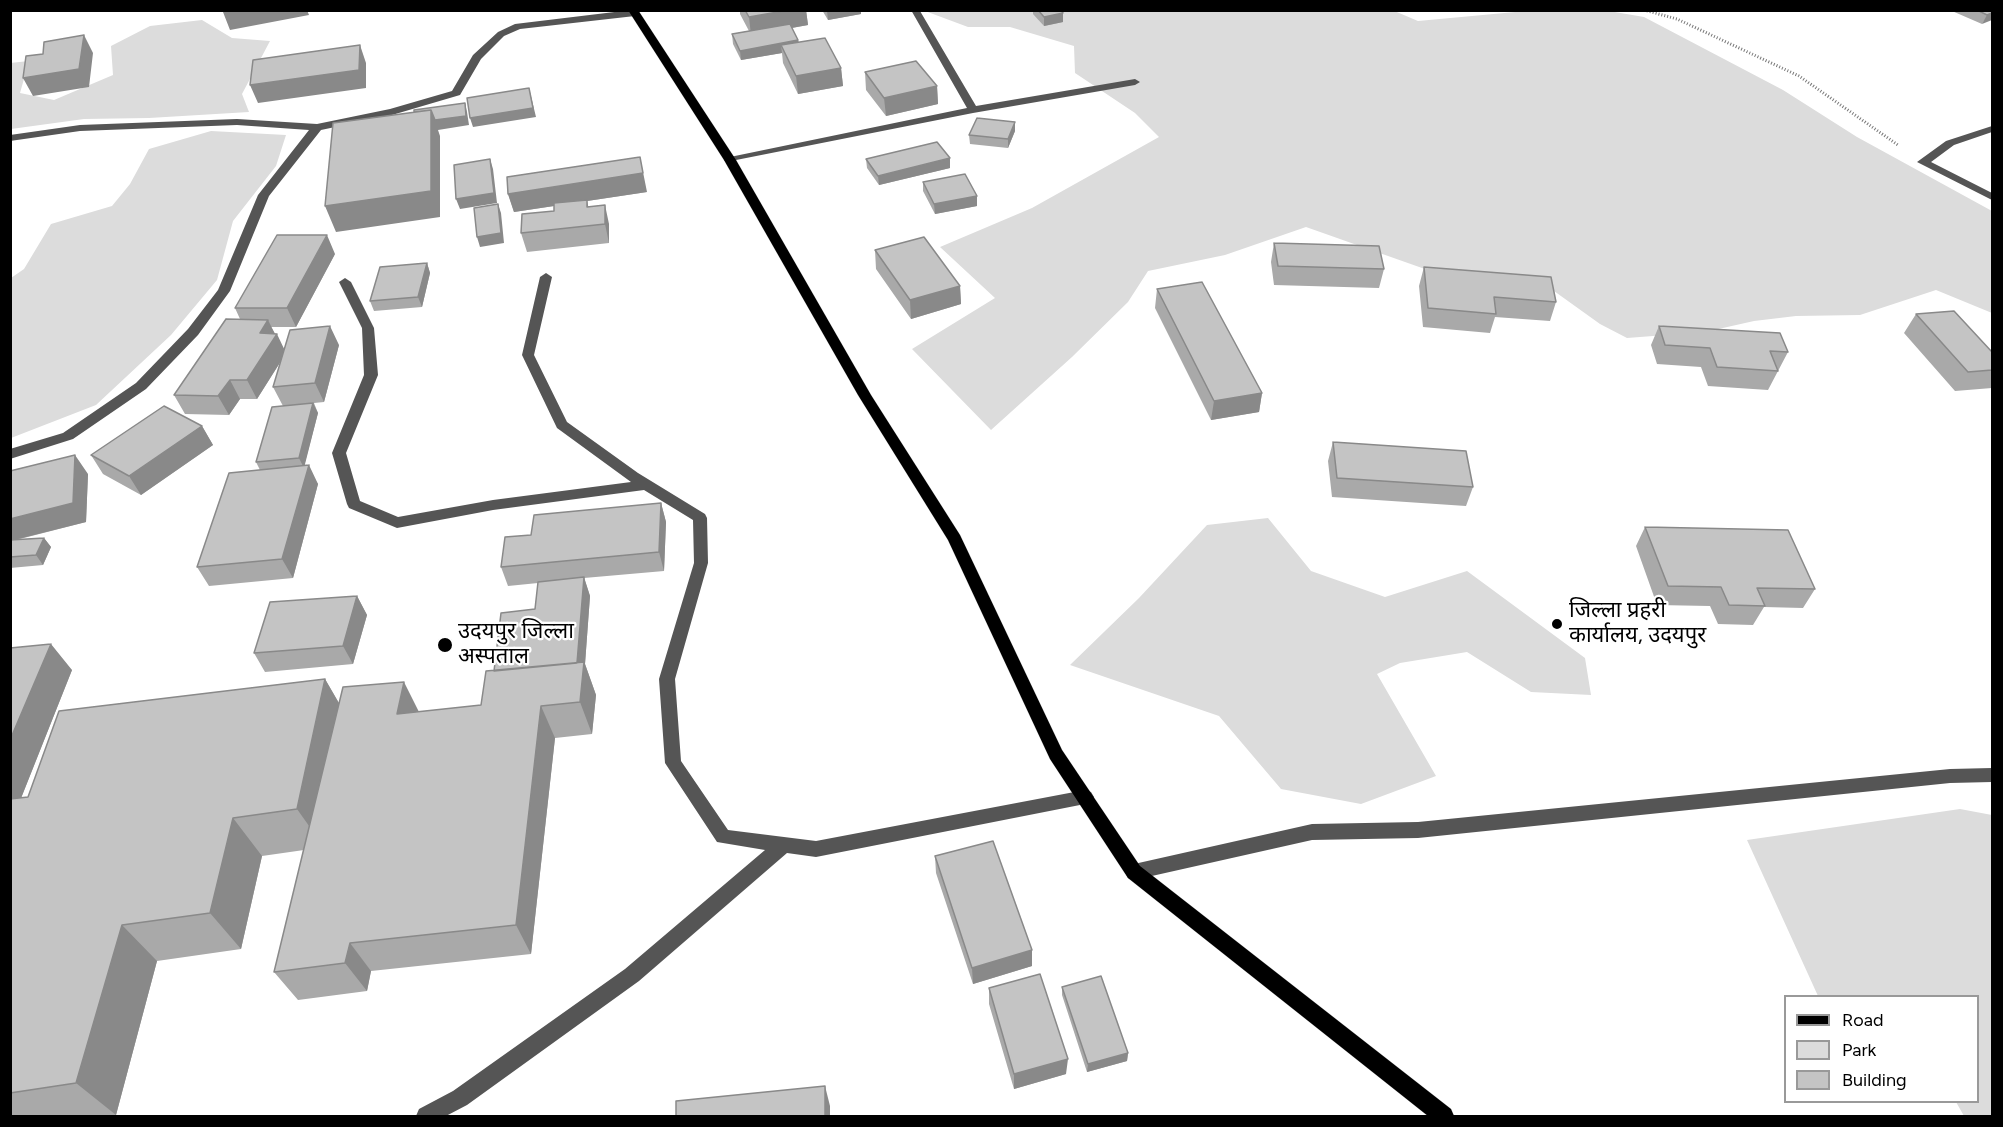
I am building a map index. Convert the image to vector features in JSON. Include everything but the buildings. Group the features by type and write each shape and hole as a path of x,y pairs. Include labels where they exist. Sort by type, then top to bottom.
{"main road":[{"path":"634,12 730,160 865,395 955,539 1056,754 1134,872 1444,1116"}],"street":[{"path":"915,11 973,110"},
{"path":"10,138 80,128 237,122 317,127 392,112 456,93 477,57 501,34 519,26 634,12"},
{"path":"730,160 973,110 1135,82"},
{"path":"10,454 68,436 141,386 193,333 224,291 264,195 317,127"},
{"path":"1992,129 1950,143 1923,162 1992,196"},
{"path":"546,277 528,355 562,425 647,485 700,518 701,563 667,679 673,763 723,837 816,849 1085,797"},
{"path":"345,282 368,328 371,375 339,453 354,504 397,523 493,505 647,485"},
{"path":"1134,872 1311,832 1418,830 1950,776 1992,775"},
{"path":"426,1116 460,1098 632,975 784,845"}],"path":[{"path":"1644,10 1677,19 1799,76 1923,162"}],"green space":[{"path":"1392,10 1418,21 1526,11 1603,10 1644,17 1783,90 1857,137 1992,211 1992,313 1936,290 1860,315 1796,316 1754,321 1705,332 1627,338 1600,324 1547,286 1439,274 1306,227 1225,255 1148,271 1128,302 1072,357 991,430 912,349 995,298 940,247 1032,208 1159,137 1135,113 1075,73 1074,46 1010,27 968,27 925,11"},
{"path":"202,20 232,38 270,41 242,94 249,112 84,119 11,129 10,63 29,61 20,93 54,100 113,75 111,46 150,26"},
{"path":"211,131 286,135 276,166 233,221 217,280 171,335 96,405 11,438 11,278 24,269 51,224 112,206 130,184 149,149"},
{"path":"1268,518 1311,571 1385,597 1467,571 1585,658 1591,695 1531,692 1467,652 1400,663 1377,674 1436,776 1361,804 1281,789 1219,716 1070,665 1139,598 1207,525"},
{"path":"1960,809 1992,815 1992,1116 1964,1116 1957,1103 1979,1103 1979,995 1818,995 1747,840"}],"place":[{"name":"जिल्ला प्रहरी कार्यालय, उदयपुर","path":"1557,624"},
{"name":"उदयपुर जिल्ला अस्पताल","path":"445,645"}]}
